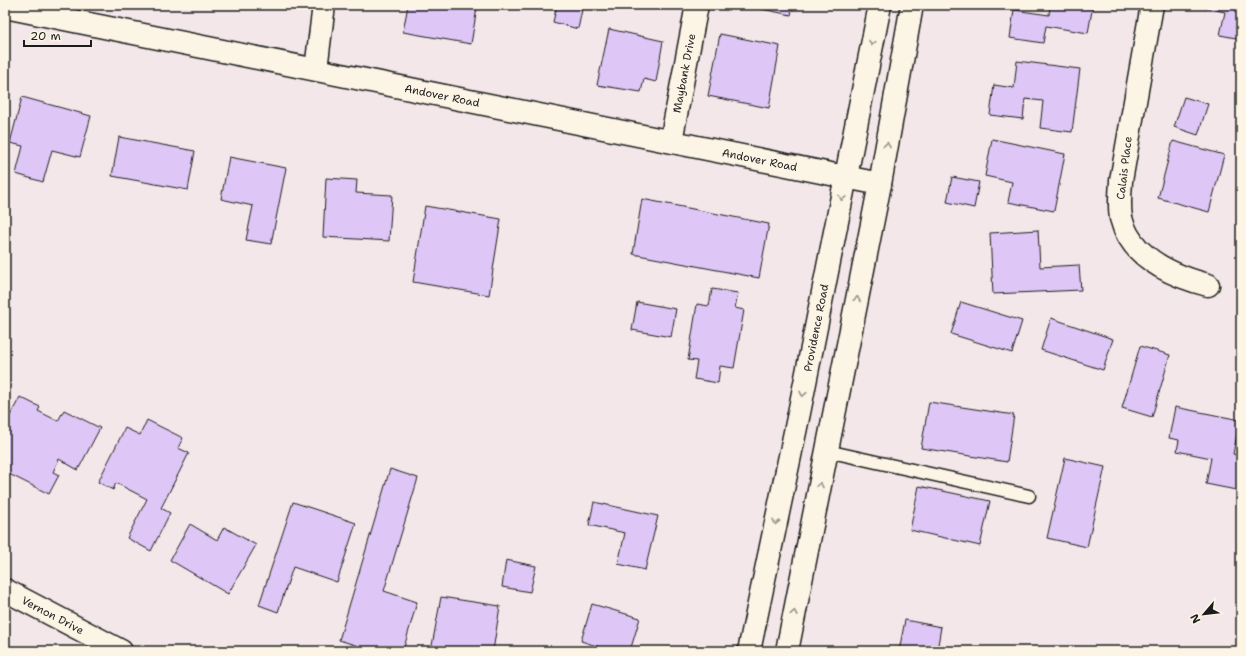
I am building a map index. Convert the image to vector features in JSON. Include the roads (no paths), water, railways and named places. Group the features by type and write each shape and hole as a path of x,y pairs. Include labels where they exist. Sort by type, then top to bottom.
{"street":[{"path":"316,69 324,5"},
{"name":"Maybank Drive","path":"671,141 697,5"},
{"name":"Providence Road","path":"749,651 847,177 880,5"},
{"path":"787,651 880,184 912,5"},
{"name":"Calais Place","path":"1152,5 1121,181 1120,203 1122,220 1130,239 1145,255 1165,270 1186,279 1208,285"},
{"name":"Andover Road","path":"5,7 880,184"},
{"name":"Vernon Drive","path":"5,590 121,651"}],"lane":[{"path":"827,451 1029,496"}]}
